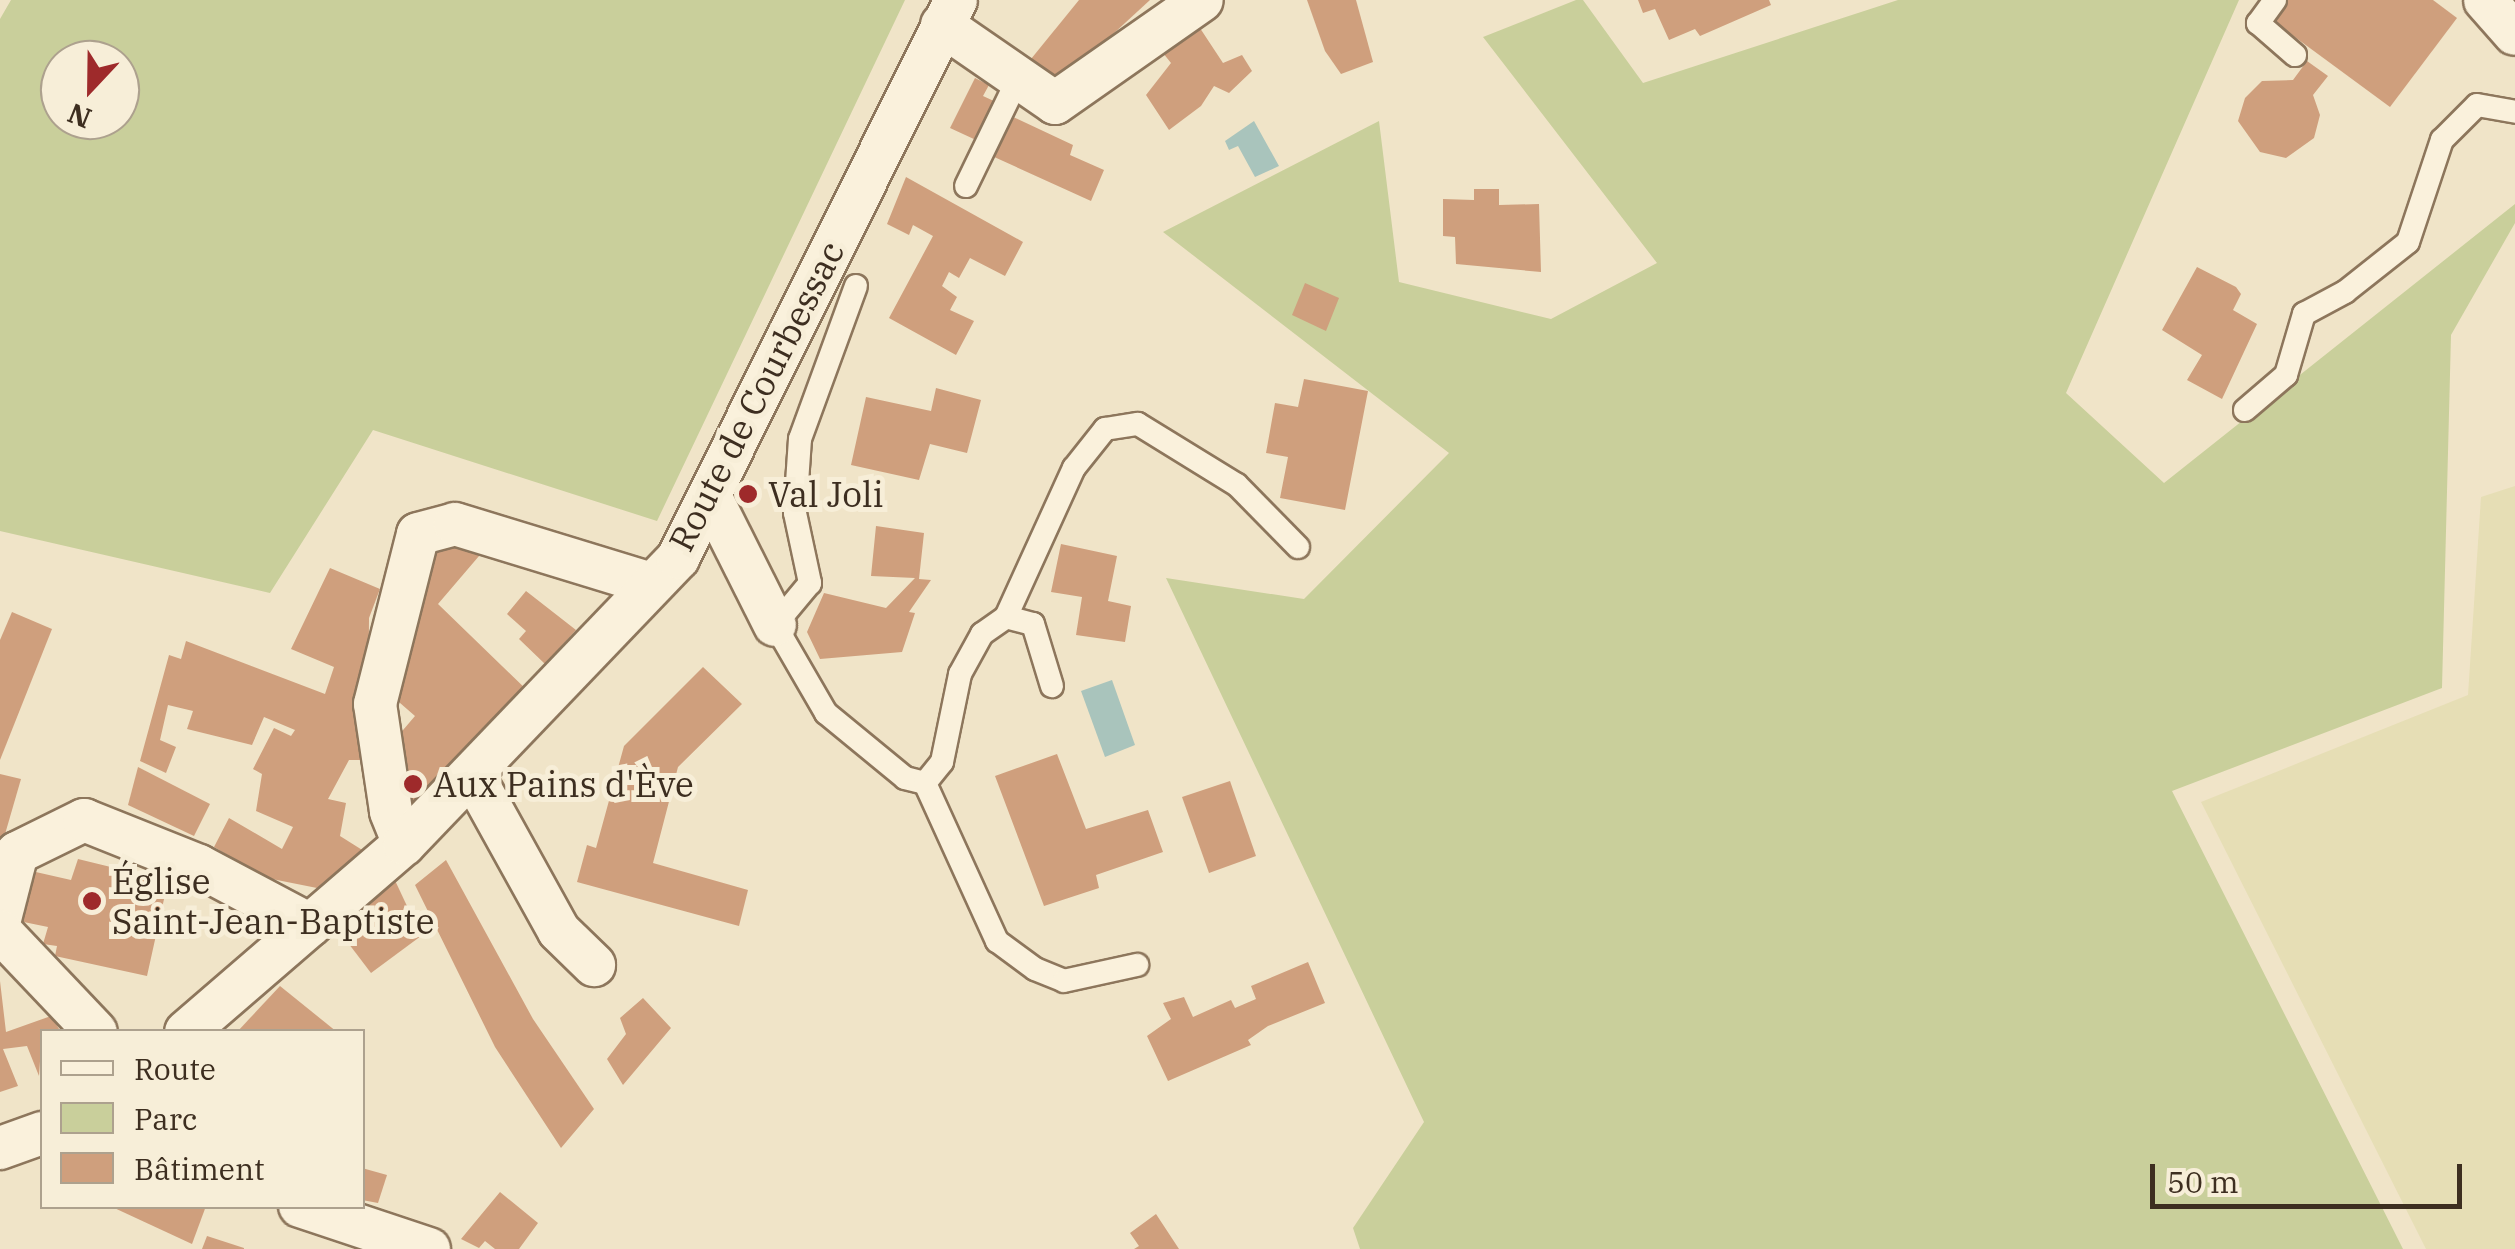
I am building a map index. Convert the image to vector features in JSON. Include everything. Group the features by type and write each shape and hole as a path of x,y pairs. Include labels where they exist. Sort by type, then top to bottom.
{"street":[{"path":"949,12 1018,79 1055,103 1202,0"},
{"path":"2485,0 2515,34"},
{"name":"Route de Courbessac","path":"189,1029 404,844 678,558 949,12"},
{"path":"711,498 775,625"},
{"path":"404,844 391,811 376,704 418,534 455,524 651,584"},
{"path":"472,774 559,930 594,965"},
{"path":"0,919 17,853 84,820 199,866 310,925"},
{"path":"0,931 93,1029"},
{"path":"0,1148 40,1134"},
{"path":"309,1209 428,1249"}],"lane":[{"path":"2274,0 2258,24 2295,54"},
{"path":"966,186 1018,79"},
{"path":"2245,410 2286,374 2304,314 2344,292 2408,242 2442,140 2477,105 2515,112"},
{"path":"856,286 800,439 795,513 810,583 775,625 826,713 905,778 924,783"},
{"path":"924,783 942,762 960,674 982,634 1006,617 1074,468 1105,429 1138,424 1220,474 1298,547"},
{"path":"1006,617 1033,624 1052,686"},
{"path":"924,783 997,940 1035,969 1064,980 1137,965"}],"shaded area":[{"path":"2515,486 2515,1249 2426,1249 2201,802 2468,695 2481,497"}],"green space":[{"path":"11,0 905,0 657,521 373,430 270,593 0,531 0,19"},
{"path":"1583,0 1643,83 1898,0 2239,0 2066,393 2164,483 2515,204 2515,223 2451,335 2442,688 2172,791 2403,1249 1360,1249 1353,1228 1424,1122 1166,578 1304,599 1449,453 1163,232 1379,121 1399,282 1551,319 1657,263 1483,37"}],"water":[{"path":"1254,121 1279,166 1255,177 1238,146 1229,150 1225,141"},
{"path":"1112,680 1135,745 1105,757 1081,691"}],"building":[{"path":"1079,0 1150,0 1062,81 1031,59"},
{"path":"1307,0 1356,0 1373,62 1341,74 1325,51"},
{"path":"1638,0 1769,0 1771,5 1700,36 1695,29 1669,40 1655,9 1643,13"},
{"path":"2288,0 2433,0 2457,18 2390,107 2273,21"},
{"path":"1194,19 1223,63 1242,55 1252,71 1229,93 1214,86 1201,106 1169,130 1146,95 1171,63 1155,43"},
{"path":"2307,61 2328,76 2313,95 2320,115 2314,138 2286,158 2260,152 2238,121 2245,98 2262,81 2293,80"},
{"path":"975,78 989,85 983,96 996,102 976,140 950,128"},
{"path":"1011,116 1073,145 1070,155 1104,170 1091,201 992,156"},
{"path":"906,177 1023,242 1005,276 970,258 959,278 949,272 942,286 957,297 950,310 974,321 956,355 889,318 933,236 913,225 909,235 887,224"},
{"path":"1474,189 1499,189 1499,205 1539,204 1541,272 1456,264 1455,237 1443,236 1443,199 1474,200"},
{"path":"2197,267 2236,287 2241,294 2233,310 2257,324 2222,399 2187,380 2202,355 2162,330"},
{"path":"1305,283 1339,298 1326,331 1292,315"},
{"path":"1304,379 1368,391 1345,510 1280,498 1288,457 1266,453 1275,403 1298,407"},
{"path":"936,388 981,400 967,453 930,444 919,480 851,465 866,397 931,411"},
{"path":"876,526 924,533 919,579 931,580 909,612 915,613 902,652 820,659 807,632 824,593 886,608 915,578 871,576"},
{"path":"437,542 485,549 438,604 530,693 418,803 399,806 392,743 415,716 392,696"},
{"path":"1061,544 1117,556 1108,601 1131,606 1125,642 1076,635 1082,597 1051,592"},
{"path":"330,568 380,589 369,618 368,760 349,760 328,799 346,803 340,836 367,853 317,888 267,878 214,847 229,818 282,849 293,827 256,811 262,774 253,769 274,728 291,736 295,730 264,717 252,745 187,729 193,711 168,705 160,740 176,747 166,773 140,761 169,655 181,659 186,641 325,694 334,667 291,649"},
{"path":"526,591 576,630 545,664 519,639 526,631 507,614"},
{"path":"12,612 52,629 0,760 0,640"},
{"path":"703,667 742,704 678,767 653,863 748,890 739,926 577,882 587,845 596,848 624,746"},
{"path":"1057,754 1086,829 1148,810 1163,852 1096,875 1099,888 1044,906 995,776"},
{"path":"138,767 210,804 194,836 128,805"},
{"path":"0,774 21,779 1,848 0,848"},
{"path":"1230,781 1256,856 1209,873 1182,797"},
{"name":"Église Saint-Jean-Baptiste","path":"78,859 168,881 147,976 55,956 57,946 43,944 48,927 14,920 27,870 71,880"},
{"path":"446,860 533,1019 594,1109 561,1148 495,1047 415,885"},
{"path":"392,874 421,936 371,973 336,927"},
{"path":"1308,962 1325,1003 1268,1026 1248,1040 1251,1045 1168,1081 1147,1036 1171,1019 1163,1003 1184,997 1193,1017 1231,1000 1235,1008 1256,999 1251,986"},
{"path":"0,981 6,1032 51,1016 59,1029 40,1029 39,1076 27,1046 3,1049 18,1086 0,1092"},
{"path":"280,986 333,1029 240,1029"},
{"path":"643,998 671,1028 623,1085 607,1059 626,1034 620,1018"},
{"path":"365,1169 387,1175 378,1203 365,1201"},
{"path":"500,1192 538,1223 519,1249 495,1249 485,1241 479,1248 461,1239"},
{"path":"116,1209 205,1209 192,1244"},
{"path":"1156,1214 1179,1249 1134,1249 1139,1246 1130,1233"},
{"path":"207,1236 244,1248 244,1249 202,1249"}],"place":[{"name":"Val Joli","path":"748,494"},
{"name":"Aux Pains d'Ève","path":"413,784"},
{"name":"Église Saint-Jean-Baptiste","path":"92,901"}]}
